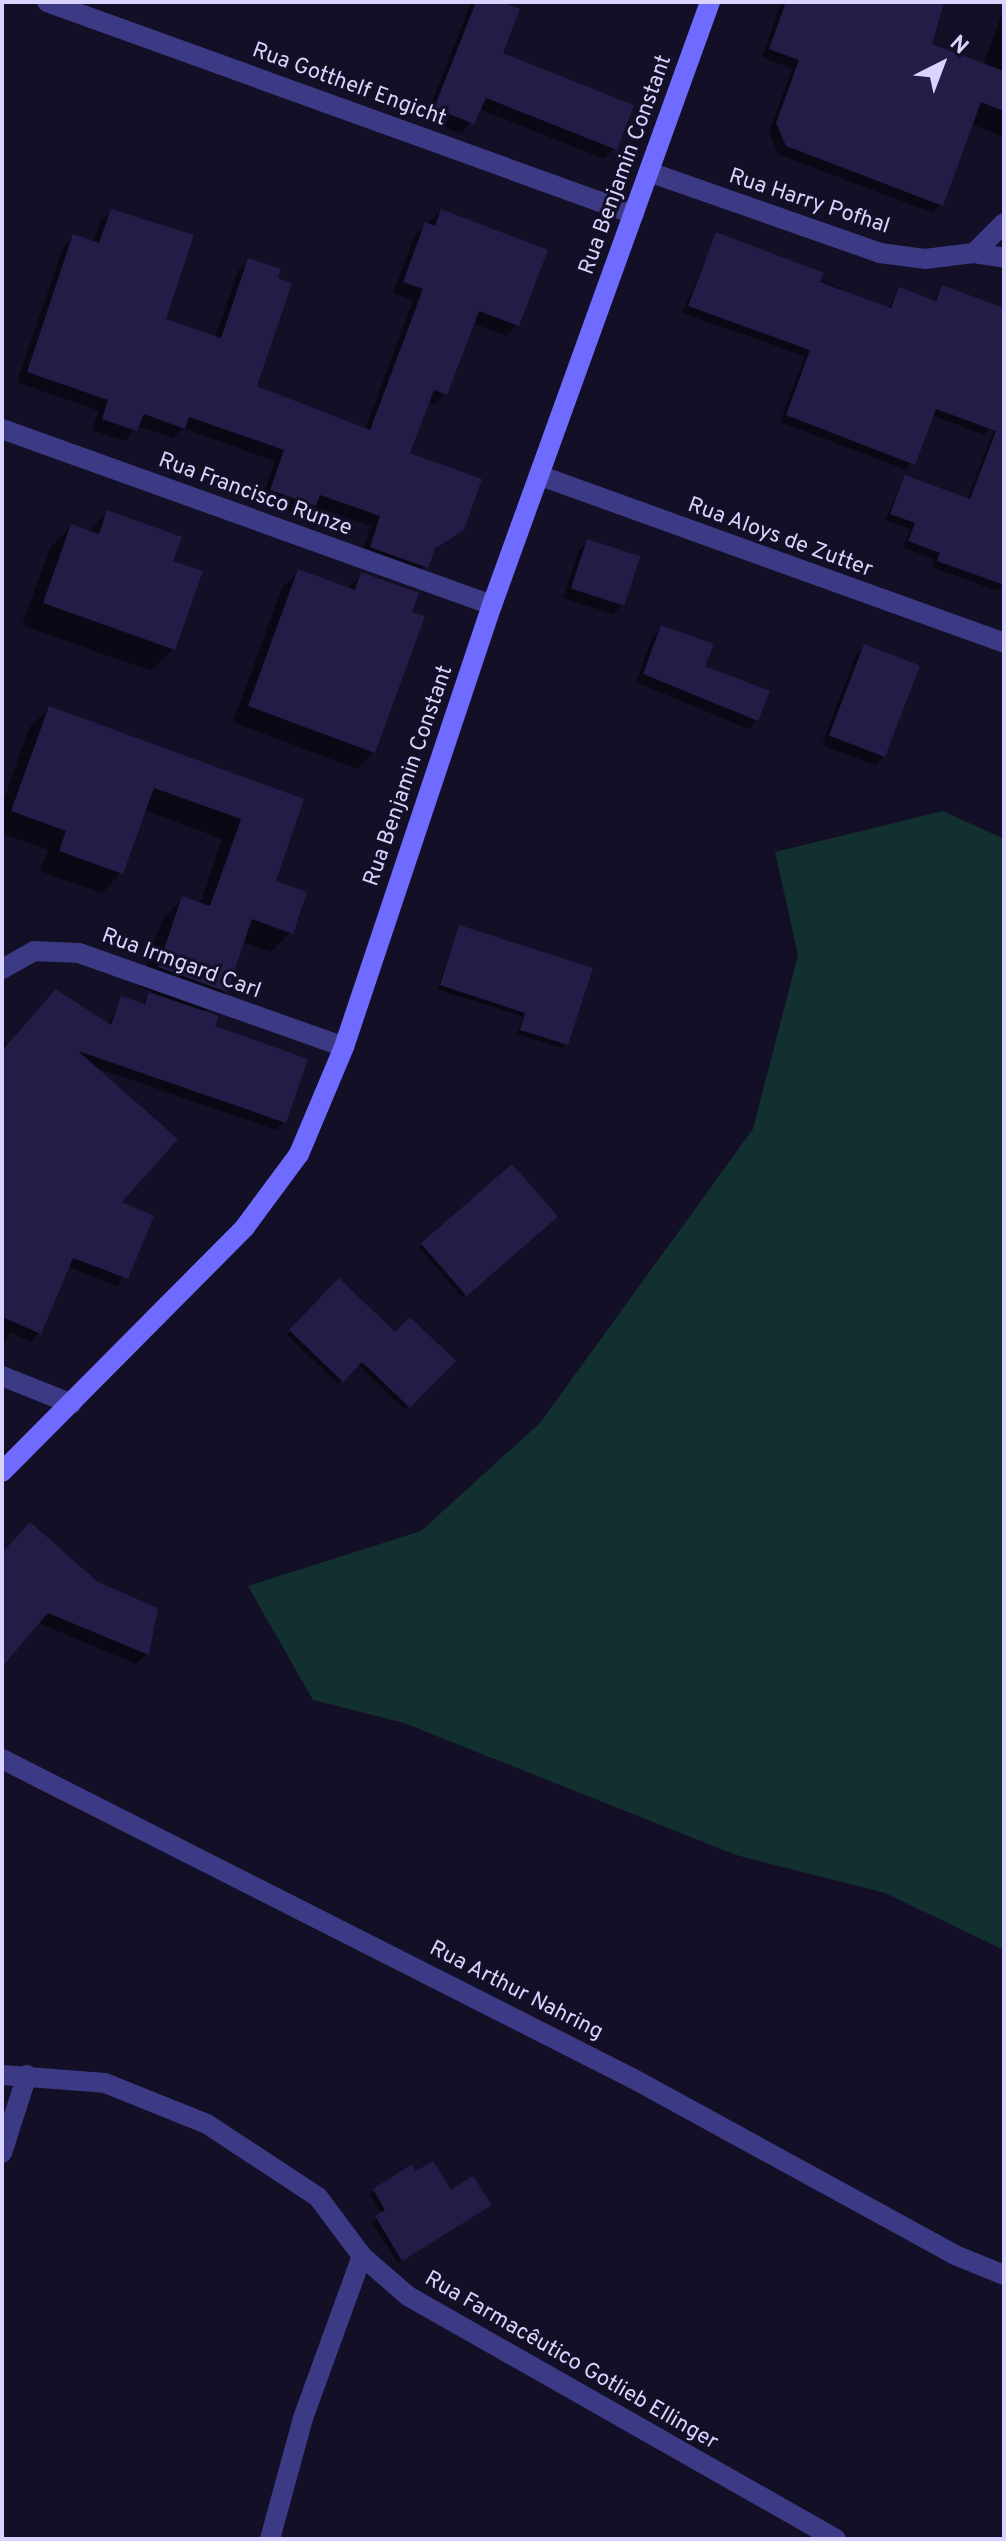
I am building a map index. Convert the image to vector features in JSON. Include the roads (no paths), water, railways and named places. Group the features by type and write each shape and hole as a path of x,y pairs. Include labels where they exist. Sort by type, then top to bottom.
{"main road":[{"name":"Rua Benjamin Constant","path":"2,1472 72,1404 280,1186 312,1127 344,1047 492,605 710,2"}],"street":[{"name":"Rua Gotthelf Engicht","path":"47,2 634,214"},
{"name":"Rua Harry Pofhal","path":"649,172 880,253 925,259 974,253 1004,258"},
{"path":"974,253 1004,223"},
{"name":"Rua Francisco Runze","path":"2,429 492,605"},
{"name":"Rua Aloys de Zutter","path":"541,476 1004,643"},
{"name":"Rua Irmgard Carl","path":"2,969 34,951 79,953 344,1047"},
{"path":"2,1376 72,1404"},
{"name":"Rua Arthur Nahring","path":"2,1759 547,2034 955,2255 1004,2275"},
{"name":"Rua Farmacêutico Gotlieb Ellinger","path":"2,2075 105,2083 207,2124 318,2197 362,2256 408,2296 476,2338 836,2539"},
{"path":"2,2153 27,2075"},
{"path":"270,2539 303,2418 362,2256"}]}
